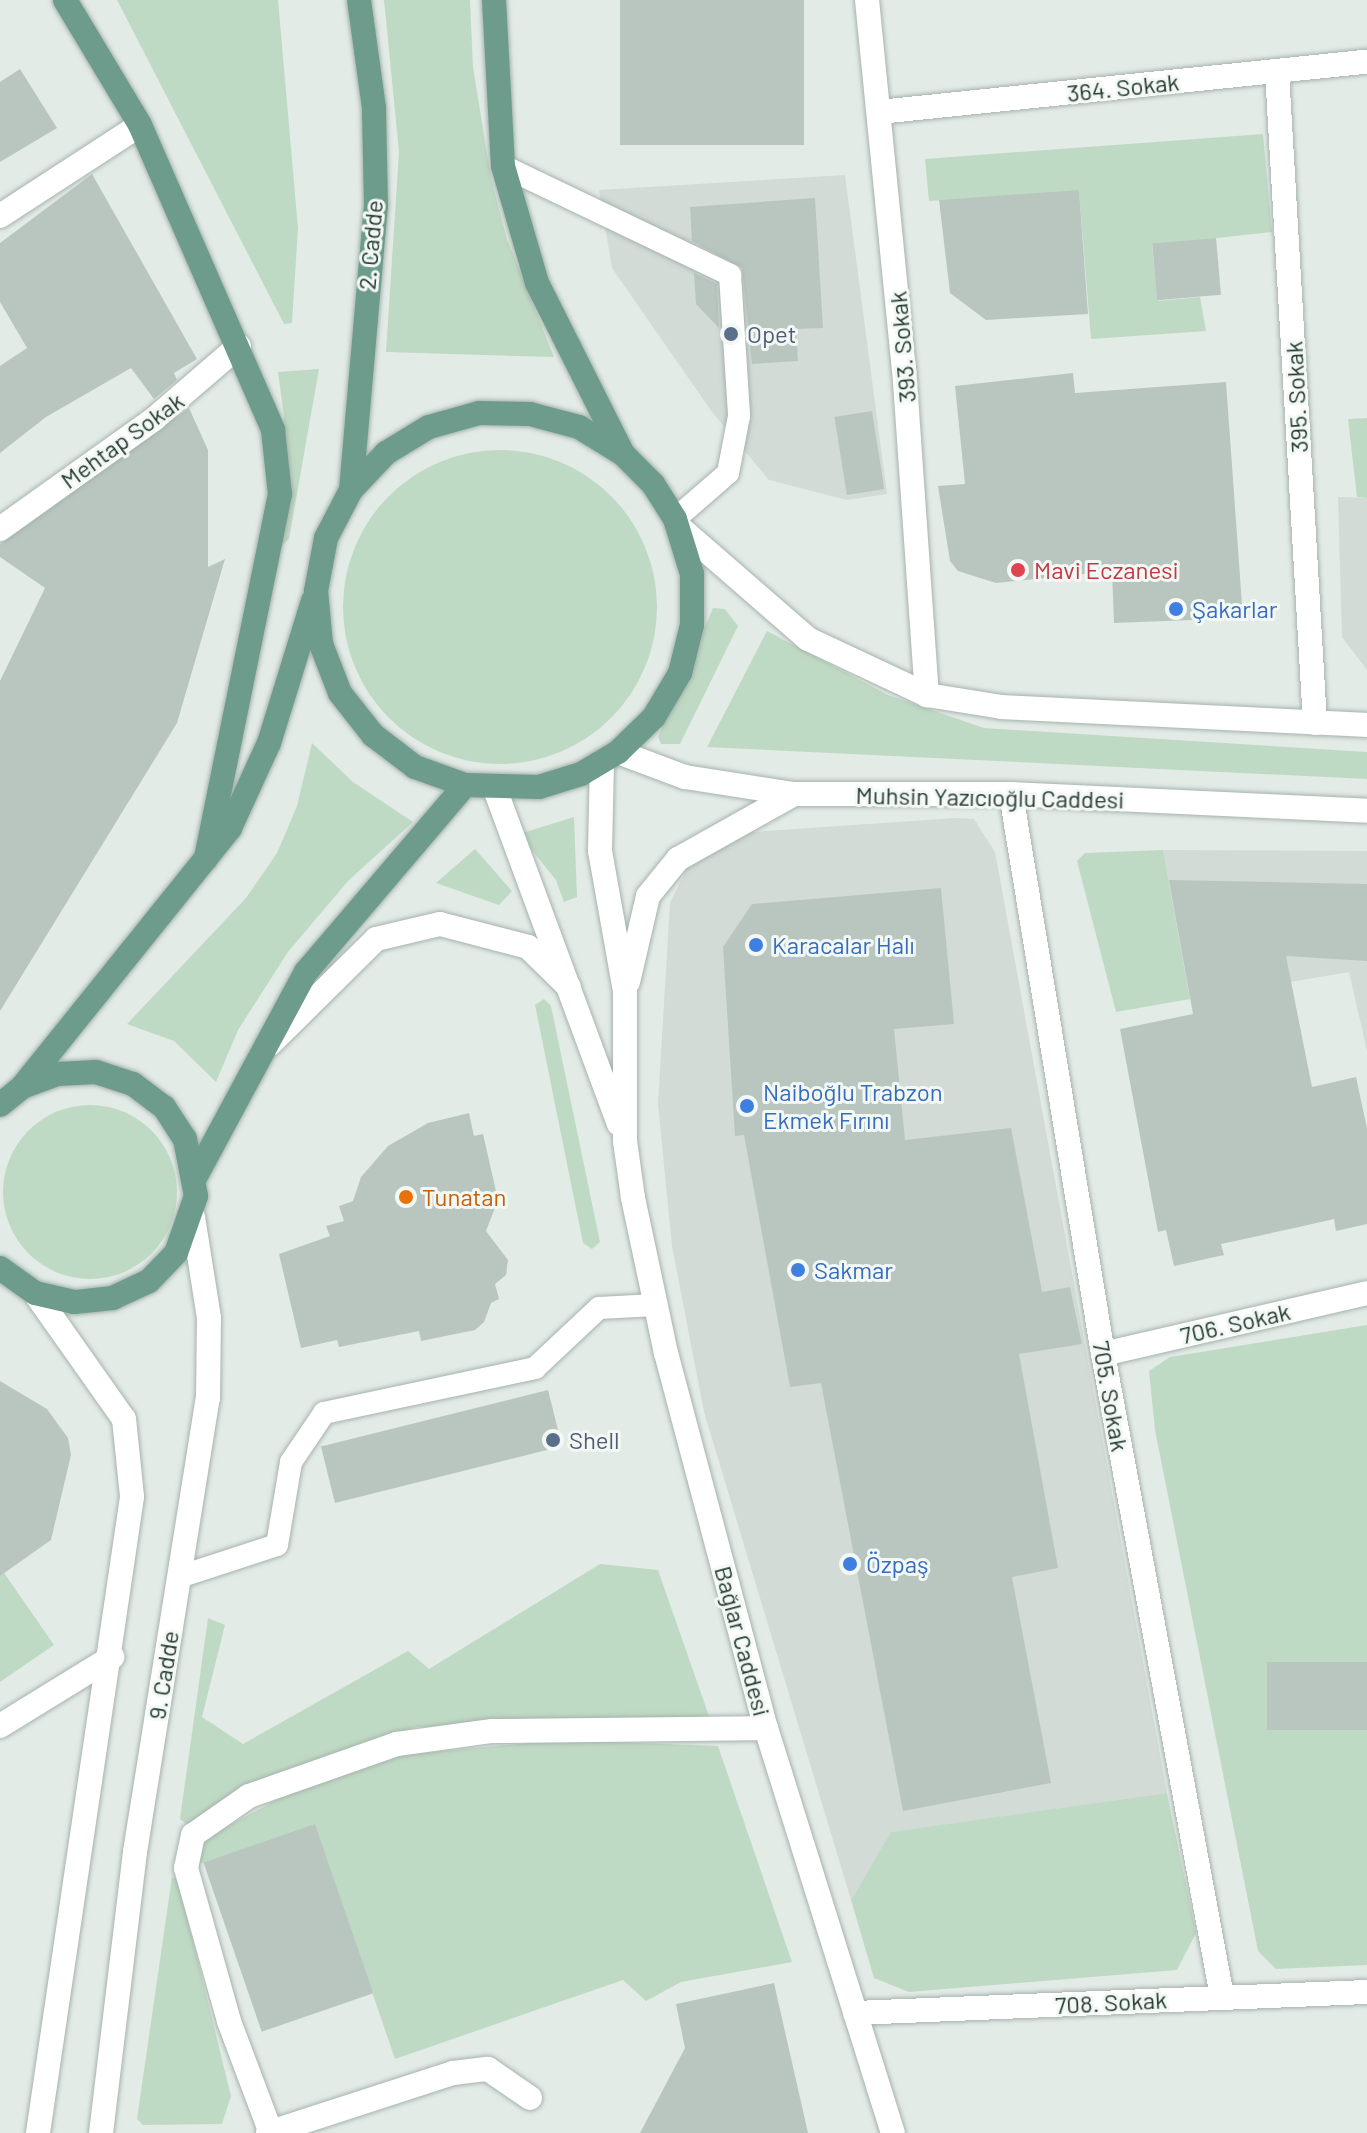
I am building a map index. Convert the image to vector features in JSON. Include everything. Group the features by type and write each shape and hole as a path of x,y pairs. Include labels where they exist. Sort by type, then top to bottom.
{"main road":[{"path":"65,0 140,125 239,346 273,430 280,494 206,859"},
{"name":"2. Cadde","path":"351,490 376,206 374,108 359,0"},
{"path":"494,0 503,166 537,283 623,454"},
{"name":"393. Sokak","path":"867,0 927,695"},
{"name":"364. Sokak","path":"879,112 1367,62"},
{"name":"395. Sokak","path":"1277,72 1315,723"},
{"path":"0,216 140,125"},
{"name":"Mehtap Sokak","path":"0,529 154,419 239,346"},
{"path":"0,1105 22,1087 230,828 269,743 316,591 326,538 351,490 386,453 429,427 479,413 530,414 579,427 623,454 653,484 676,522 808,639 927,695 1002,707 1367,725"},
{"path":"316,591 321,644 340,693 373,735 405,759 465,785 495,789 539,787 610,757 654,717 680,673 692,599 676,522"},
{"path":"610,757 600,851 625,992 625,1141"},
{"name":"Muhsin Yazıcıoğlu Caddesi","path":"610,757 685,777 794,794 1011,794 1367,811"},
{"path":"196,1176 306,972 465,785"},
{"path":"495,789 574,992 625,1141"},
{"path":"625,992 648,896 678,859 794,794"},
{"name":"705. Sokak","path":"1011,794 1103,1354 1222,1997"},
{"path":"268,1046 376,939 440,924 528,947 574,992"},
{"path":"4,1277 35,1293 74,1302 113,1298 149,1281 176,1253 193,1217 196,1176 178,1128 164,1107 133,1084 96,1072 57,1074 22,1087"},
{"name":"Bağlar Caddesi","path":"625,1141 655,1305 766,1728 893,2133"},
{"name":"9. Cadde","path":"101,2133 135,1852 208,1398 209,1318 193,1217"},
{"path":"35,1293 124,1419 132,1497 112,1657 38,2133"},
{"name":"706. Sokak","path":"1103,1354 1367,1293"},
{"path":"0,1726 112,1657"},
{"path":"530,2098 488,2069 453,2073 270,2133 229,2021 186,1868 193,1835 249,1796 397,1744 492,1731 766,1728"},
{"name":"708. Sokak","path":"855,2013 1367,1992"}],"lane":[{"path":"503,166 730,275 739,416 728,473 676,522"},
{"path":"179,1577 277,1545 291,1462 324,1413 535,1368 599,1308 655,1305"}],"shaded area":[{"path":"845,175 887,494 847,500 769,480 712,412 612,268 599,190"},
{"path":"1338,497 1367,498 1367,670 1342,637"},
{"path":"974,819 995,852 1167,1793 892,1832 851,1900 704,1412 672,1246 658,1104 670,903 689,864 738,833"},
{"path":"1163,850 1367,851 1367,1051 1349,972 1190,999"}],"green space":[{"path":"117,0 278,0 298,228 292,323 284,324"},
{"path":"384,0 470,0 473,67 491,178 507,239 554,357 386,352 399,152"},
{"path":"1263,134 1272,232 1152,245 1158,301 1200,297 1206,331 1091,339 1079,191 929,201 925,159"},
{"path":"319,369 289,539 281,546 284,417 278,372"},
{"path":"1367,418 1367,498 1357,497 1348,419"},
{"path":"485,450 515,450 546,456 574,468 600,485 622,507 639,533 651,561 657,607 651,653 639,681 622,707 600,729 574,746 546,758 515,764 485,764 454,758 426,746 400,729 378,707 361,681 349,653 343,622 343,592 349,561 361,533 378,507 400,485 426,468 454,456"},
{"path":"713,608 725,609 738,626 680,744 661,744 658,737"},
{"path":"767,631 888,695 984,728 1367,752 1367,779 707,747"},
{"path":"312,743 353,782 413,822 348,881 288,952 238,1030 216,1082 174,1041 127,1024 246,898 277,853 297,806"},
{"path":"574,817 577,897 564,902 556,880 519,834"},
{"path":"475,849 512,891 499,905 436,883"},
{"path":"1163,850 1190,999 1116,1012 1077,861 1085,853"},
{"path":"544,999 551,1006 600,1242 592,1249 583,1243 535,1005"},
{"path":"90,1105 123,1111 152,1130 171,1159 177,1192 171,1225 152,1254 123,1273 90,1279 57,1273 28,1254 9,1225 3,1192 9,1159 28,1130 57,1111"},
{"path":"1367,1325 1367,1965 1276,1969 1258,1951 1155,1430 1149,1371 1170,1357"},
{"path":"600,1564 658,1570 710,1719 416,1727 272,1775 233,1794 191,1827 180,1819 208,1618 225,1625 202,1717 243,1744 408,1651 429,1669"},
{"path":"0,1567 54,1645 0,1682"},
{"path":"561,1740 718,1746 792,1962 681,1982 646,2001 623,1980 395,2059 315,1825 196,1865 206,1838 293,1791 399,1755"},
{"path":"1167,1793 1196,1933 1177,1970 909,1992 874,1978 851,1900 891,1832"},
{"path":"172,1877 178,1880 231,2096 222,2124 143,2125 137,2119"}],"building":[{"path":"620,0 804,0 804,145 620,145"},
{"path":"20,69 57,128 0,162 0,82"},
{"path":"92,174 197,359 174,373 177,380 154,399 131,368 46,417 0,453 0,366 27,348 0,302 0,243"},
{"path":"1079,190 1088,314 986,320 950,293 939,200"},
{"path":"815,198 823,328 796,329 798,361 752,364 742,268 692,241 690,207"},
{"path":"1216,238 1221,295 1157,300 1152,244"},
{"path":"694,273 717,284 719,328 696,304"},
{"path":"1073,373 1075,393 1226,382 1243,618 1114,623 1112,571 996,583 958,571 950,561 938,486 965,484 955,386"},
{"path":"189,408 208,450 208,567 225,559 177,723 0,1011 0,681 45,588 0,557 0,544"},
{"path":"872,411 884,489 847,495 834,417"},
{"path":"1169,880 1367,884 1367,961 1286,956 1312,1087 1356,1077 1367,1128 1367,1224 1336,1231 1334,1219 1221,1244 1224,1255 1174,1266 1166,1230 1158,1232 1120,1029 1193,1014"},
{"path":"941,888 954,1024 894,1029 905,1140 1011,1128 1042,1292 1070,1287 1082,1344 1019,1354 1058,1568 1012,1577 1051,1783 903,1811 821,1383 790,1387 744,1135 735,1136 723,947 752,904"},
{"path":"469,1113 474,1136 483,1134 498,1200 486,1231 508,1260 506,1275 495,1284 499,1299 491,1303 484,1322 475,1330 421,1341 419,1331 339,1347 337,1340 301,1348 279,1254 330,1236 326,1226 344,1221 339,1206 353,1201 361,1177 388,1146 428,1123"},
{"path":"0,1381 47,1409 68,1438 71,1455 51,1540 0,1576"},
{"path":"548,1390 562,1446 335,1503 321,1447"},
{"path":"1267,1662 1367,1662 1367,1730 1267,1730"},
{"path":"315,1824 373,1993 262,2032 203,1862"},
{"path":"774,1983 808,2133 640,2133 685,2048 676,2004"}],"place":[{"name":"Opet","path":"731,334"},
{"name":"Mavi Eczanesi","path":"1018,570"},
{"name":"Şakarlar","path":"1176,609"},
{"name":"Karacalar Halı","path":"756,945"},
{"name":"Naiboğlu Trabzon Ekmek Fırını","path":"747,1106"},
{"name":"Tunatan","path":"406,1197"},
{"name":"Sakmar","path":"798,1270"},
{"name":"Shell","path":"553,1440"},
{"name":"Özpaş","path":"850,1564"}]}
